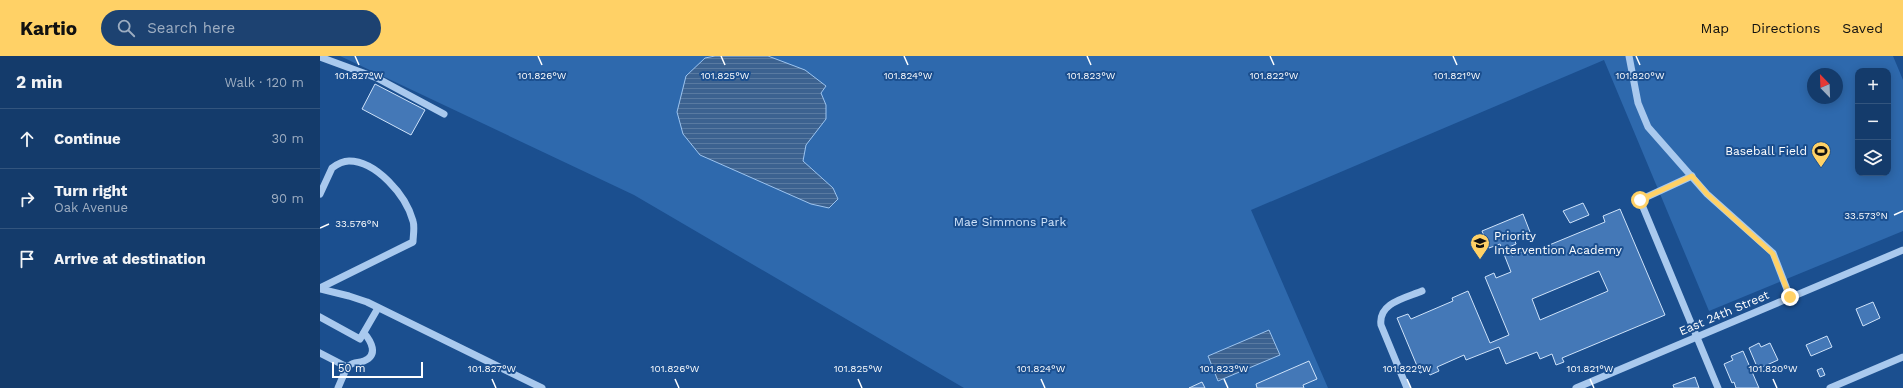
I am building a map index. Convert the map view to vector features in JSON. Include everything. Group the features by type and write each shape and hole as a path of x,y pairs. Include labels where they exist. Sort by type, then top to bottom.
{"street":[{"path":"1629,56 1638,103 1648,127 1707,194 1773,254 1790,297"},
{"path":"320,57 377,78 444,114"},
{"path":"320,194 332,168 347,160 365,164 382,174 402,197 413,221 413,242 320,289"},
{"path":"1692,176 1640,200 1718,388"},
{"name":"East 24th Street","path":"1576,388 1903,250"},
{"path":"320,289 349,296 378,308 542,388"},
{"path":"1407,388 1381,325 1381,316 1386,307 1422,291"},
{"path":"320,317 360,339 378,308"},
{"path":"338,388 347,367 353,362 363,362 370,357 373,349 371,341 364,333"},
{"path":"320,353 347,367"},
{"path":"1830,388 1903,357"}],"green space":[{"name":"Mae Simmons Park","path":"340,56 1893,56 1903,80 1903,231 1709,311 1604,60 1251,210 1328,388 964,388 634,195"}],"shaded area":[{"path":"715,56 768,56 805,70 826,86 821,93 826,105 826,119 806,145 803,161 833,188 838,199 829,208 811,204 700,155 683,134 677,112 686,76 705,58"},
{"path":"1269,330 1280,355 1218,381 1208,356"}],"building":[{"path":"375,84 425,110 411,135 362,109"},
{"path":"1583,203 1589,215 1570,223 1563,211"},
{"name":"Priority Intervention Academy","path":"1620,209 1665,315 1562,358 1564,362 1556,365 1552,354 1540,359 1537,352 1506,364 1499,347 1466,360 1464,355 1437,367 1439,371 1430,375 1427,370 1420,373 1397,318 1408,314 1411,319 1453,301 1452,298 1468,291 1490,343 1509,335 1485,277 1494,273 1496,278 1511,272 1500,244 1489,248 1482,231 1523,214 1530,232 1514,238 1516,244 1509,247 1512,256 1524,251 1525,255 1605,222 1603,216","holes":["1599,271 1608,291 1540,320 1532,299"]},
{"path":"1873,302 1880,318 1863,326 1856,309"},
{"path":"1827,336 1832,347 1811,356 1806,345"},
{"path":"1759,343 1761,347 1770,343 1778,360 1758,369 1749,348"},
{"path":"1743,351 1759,388 1736,388 1734,382 1732,383 1724,364 1733,360 1731,356"},
{"path":"1309,361 1317,379 1303,385 1304,388 1257,388 1256,384"},
{"path":"1822,368 1825,375 1820,377 1817,370"},
{"path":"1695,377 1699,388 1674,388 1673,385"},
{"path":"1202,382 1205,388 1189,388"}],"place":[{"name":"Baseball Field","path":"1821,168"},
{"name":"Priority Intervention Academy","path":"1480,260"}],"route":[{"path":"1640,200 1692,176 1707,194 1773,254 1790,297"}]}
